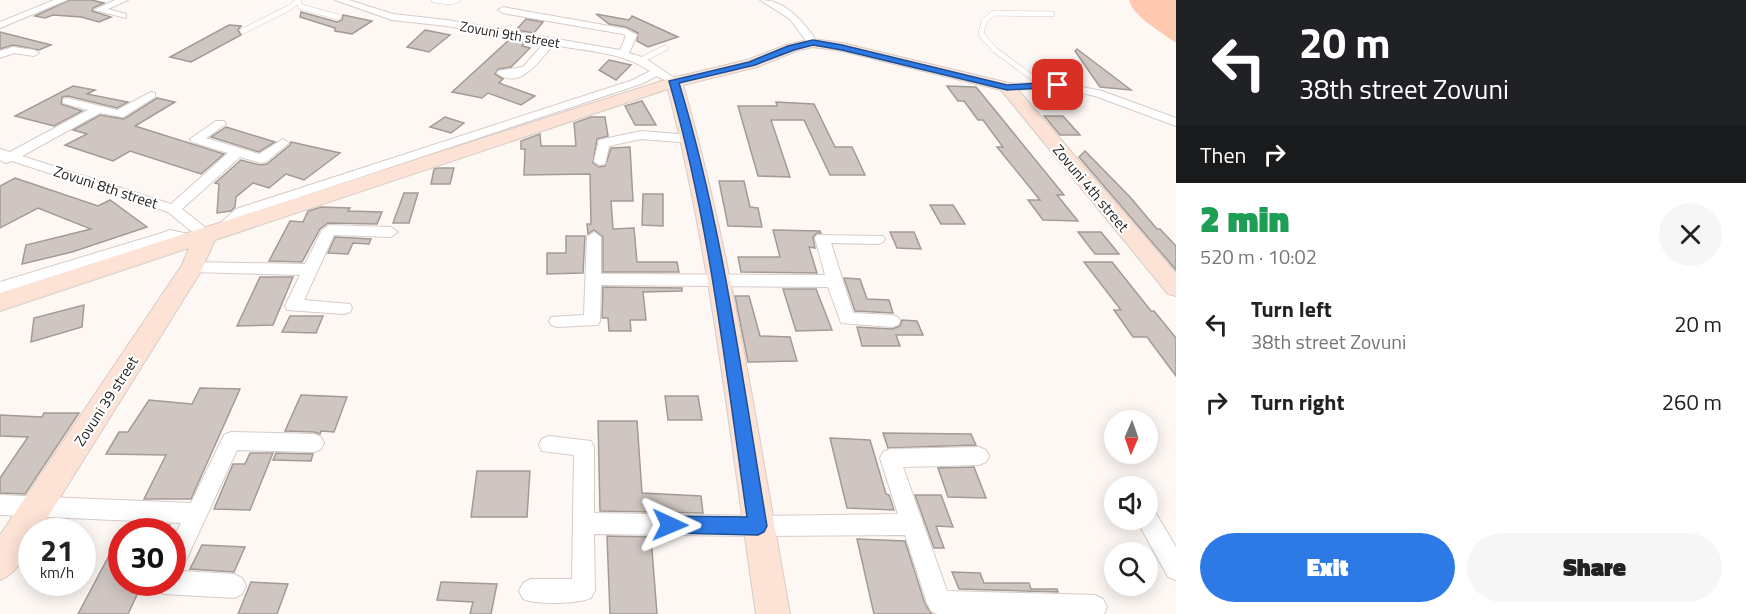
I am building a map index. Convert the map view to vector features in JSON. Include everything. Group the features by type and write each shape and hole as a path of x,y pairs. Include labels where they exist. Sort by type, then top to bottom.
{"street":[{"path":"0,25 62,0"},
{"path":"123,0 99,10 123,16"},
{"path":"765,0 794,17 813,43"},
{"name":"Zovuni 9th street","path":"348,1 392,16 447,23 624,54 641,60 666,76"},
{"path":"503,10 626,32 632,35 624,54"},
{"path":"502,73 522,73 538,60 540,52 563,20"},
{"path":"0,302 206,234 666,76 752,64 791,48 813,43 842,47 1007,87 1058,85 1098,93 1176,122"},
{"path":"0,55 13,50 34,53"},
{"path":"666,76 691,139 719,279 773,614"},
{"name":"Zovuni 4th street","path":"1007,87 1176,288"},
{"path":"67,101 119,114 151,95"},
{"path":"4,157 98,109"},
{"path":"220,124 196,140 261,159 283,143"},
{"path":"600,161 603,143 641,135 691,139"},
{"path":"173,209 237,152"},
{"name":"Zovuni 8th street","path":"4,157 173,209 206,234"},
{"path":"344,308 293,306 329,230 391,232"},
{"path":"0,288 170,235 206,234"},
{"name":"Zovuni 39 street","path":"0,564 192,267 206,234"},
{"path":"557,321 592,321 594,237"},
{"path":"878,239 822,238 846,319 892,321"},
{"path":"192,267 310,270"},
{"path":"592,279 834,281"},
{"path":"186,536 231,441 314,443"},
{"path":"531,591 583,590 584,447 549,445"},
{"path":"979,456 890,458 939,603 1095,607"},
{"path":"0,506 197,513"},
{"path":"583,523 758,526 912,524"},
{"path":"1153,530 1176,569"},
{"path":"186,583 234,586"}],"lane":[{"path":"434,0 450,2 457,0"},
{"path":"243,31 298,1 301,7 338,17"},
{"path":"1041,84 995,50 981,34 984,21 994,12 1052,14"},
{"path":"641,60 666,48"}],"shaded area":[{"path":"1129,0 1176,0 1176,43 1142,18 1131,6"}],"building":[{"path":"69,0 91,0 104,3 93,8 92,11 111,17 99,22 81,17 35,16"},
{"path":"301,12 337,22 342,20 343,15 372,21 352,34 335,31 335,28 300,17"},
{"path":"596,14 629,20 632,16 678,37 648,47 637,41 638,33 626,27 609,24"},
{"path":"526,19 543,22 534,33 516,30"},
{"path":"229,25 241,26 238,30 241,35 191,62 170,57"},
{"path":"425,30 450,35 429,52 407,47"},
{"path":"0,32 51,45 39,50 13,45 0,49"},
{"path":"510,39 525,42 522,46 530,48 511,67 498,69 495,74 503,79 499,83 535,96 521,105 488,93 482,98 452,92"},
{"path":"1077,49 1131,90 1100,87 1075,51"},
{"path":"609,60 631,65 616,80 599,70"},
{"path":"73,86 95,90 87,94 128,102 117,108 68,96 62,97 61,104 82,111 54,126 15,116"},
{"path":"947,86 976,87 1064,195 1057,195 1078,221 1043,220 1028,200 1040,200 997,147 1003,147 983,120 978,120 964,101 958,101"},
{"path":"157,98 175,102 135,126 224,154 201,174 130,151 113,161 65,145 87,134 73,130 100,115 124,119"},
{"path":"642,101 656,125 635,125 625,106"},
{"path":"776,102 814,104 835,147 852,147 865,175 830,175 804,120 771,120 790,177 758,176 738,106 777,106"},
{"path":"1044,116 1063,116 1080,135 1060,135"},
{"path":"445,117 464,123 451,133 430,127"},
{"path":"591,117 605,117 608,136 597,139 593,163 599,167 605,166 611,148 630,147 633,201 611,201 613,229 634,228 637,262 677,262 679,272 603,272 603,237 594,230 588,234 587,224 591,224 590,174 524,175 525,149 521,149 521,141 540,134 541,146 576,146 574,123"},
{"path":"226,127 275,142 259,152 211,137"},
{"path":"291,142 340,153 304,180 286,174 269,188 253,183 236,197 235,207 231,211 217,213 219,184 215,183 241,160 260,165 267,164"},
{"path":"1085,151 1130,197 1157,229 1160,229 1176,246 1176,270 1079,157"},
{"path":"454,168 450,184 431,184 434,169"},
{"path":"15,178 98,206 110,200 147,227 72,252 22,264 26,245 91,229 38,208 0,228 0,186"},
{"path":"719,181 744,181 750,207 758,208 762,227 728,226"},
{"path":"404,193 418,193 409,223 393,223"},
{"path":"643,194 663,194 663,226 642,225"},
{"path":"930,205 953,205 965,224 941,224"},
{"path":"321,207 382,212 377,224 328,223 320,229 302,262 269,261 290,221 303,222 308,211"},
{"path":"773,230 820,231 821,233 813,237 815,248 809,247 817,273 741,272 738,257 780,257"},
{"path":"890,232 914,232 921,249 897,248"},
{"path":"1078,232 1101,232 1119,254 1095,254"},
{"path":"566,236 585,236 583,273 547,274 547,253 566,253"},
{"path":"335,237 371,239 369,244 353,243 348,254 328,253"},
{"path":"1084,262 1112,262 1176,338 1176,376 1147,337 1133,337 1114,310 1121,310"},
{"path":"260,277 293,277 273,325 237,326"},
{"path":"844,278 860,279 867,299 889,300 893,313 855,311"},
{"path":"603,287 682,288 682,291 643,292 646,320 630,320 631,331 609,331 608,318 602,318"},
{"path":"783,289 816,289 832,330 796,331"},
{"path":"735,296 749,296 760,336 790,337 797,361 748,362"},
{"path":"84,305 82,327 31,342 34,318"},
{"path":"290,316 323,316 316,333 282,332"},
{"path":"902,320 917,321 923,335 896,335 900,346 862,346 857,327 892,329 900,326"},
{"path":"200,388 240,389 191,499 144,499 166,455 106,454 119,432 128,432 149,400 192,404"},
{"path":"301,395 347,397 334,432 321,431 320,434 285,431"},
{"path":"665,396 698,396 702,420 668,420"},
{"path":"44,413 79,413 25,494 0,493 0,478 28,437 0,436 0,415 42,417"},
{"path":"598,421 637,421 642,493 701,496 703,513 600,511"},
{"path":"883,433 971,434 976,445 888,448"},
{"path":"830,438 870,440 886,494 889,495 894,510 847,508"},
{"path":"250,453 273,453 250,510 214,509 233,464 245,464"},
{"path":"276,453 313,454 311,461 273,460"},
{"path":"974,467 986,498 948,497 938,468"},
{"path":"477,471 530,471 527,517 471,517"},
{"path":"915,495 941,495 953,527 936,526 944,548 934,548"},
{"path":"607,536 651,537 657,614 610,614"},
{"path":"857,539 905,541 925,604 932,614 874,614"},
{"path":"202,545 245,547 234,572 190,569"},
{"path":"108,557 108,596 136,596 128,614 78,614 88,596 96,596 96,580"},
{"path":"952,572 980,573 984,583 1029,583 1031,589 1057,589 1058,592 959,589"},
{"path":"251,582 288,584 277,614 238,614"},
{"path":"441,582 497,584 491,614 470,614 473,602 437,600"}],"route":[{"path":"670,525 758,526 719,279 691,139 674,81 752,64 791,48 813,43 842,47 1007,87 1058,85"}]}
